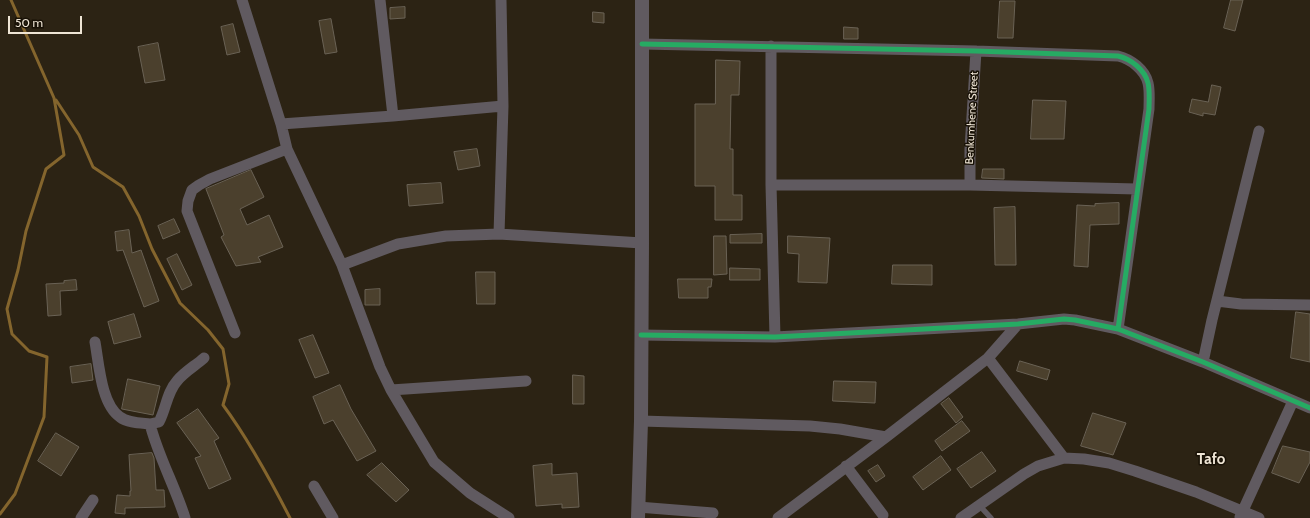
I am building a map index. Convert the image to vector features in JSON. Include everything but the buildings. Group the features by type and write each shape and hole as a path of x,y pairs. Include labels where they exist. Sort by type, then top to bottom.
{"street":[{"path":"242,0 281,124 287,149 342,265 380,367 391,390 434,462 470,493 510,518"},
{"path":"380,0 393,116"},
{"path":"499,234 503,106 501,0"},
{"path":"642,0 641,421 638,513 713,513"},
{"path":"642,44 976,51 1118,56 1132,62 1143,72 1148,82 1149,109 1118,330"},
{"path":"771,46 771,185 775,337"},
{"name":"Benkumhene Street","path":"970,185 970,149 976,51"},
{"path":"281,124 503,106"},
{"path":"1203,362 1259,131"},
{"path":"235,333 188,210 188,201 192,190 210,179 287,149"},
{"path":"771,185 970,185 1137,189"},
{"path":"342,265 398,244 446,236 499,234 642,243"},
{"path":"1217,301 1241,304 1310,305"},
{"path":"641,335 775,337 1070,320 1118,330 1203,362 1310,408"},
{"path":"778,518 988,358 1018,324"},
{"path":"95,342 105,397 111,408 120,418 135,423 150,424 159,422 176,381 204,358"},
{"path":"988,358 1064,458"},
{"path":"391,390 526,381"},
{"path":"1241,515 1293,401"},
{"path":"641,421 810,426 840,429 886,437"},
{"path":"150,424 153,436 185,518"},
{"path":"961,518 1034,469 1064,458 1084,459 1108,463 1135,471 1196,492 1241,515 1259,518"},
{"path":"846,466 883,515"},
{"path":"314,486 333,518"},
{"path":"81,518 94,500"}],"lane":[{"path":"979,506 991,518"}],"waterway":[{"path":"0,514 15,494 44,417 47,357 29,351 12,334 7,309 18,270 26,231 46,169 64,155 54,98 11,0"},
{"path":"56,100 79,135 93,167 123,187 139,216 152,249 180,303 208,330 223,349 229,384 223,405 259,460 290,518"}],"cycle path":[{"path":"642,44 976,51 1118,56 1132,62 1141,70 1148,83 1149,109 1118,329"},
{"path":"641,335 775,337 1018,324 1064,319 1075,320 1118,329 1203,362 1310,408"}],"district":[{"name":"Tafo","path":"1211,460"}]}
